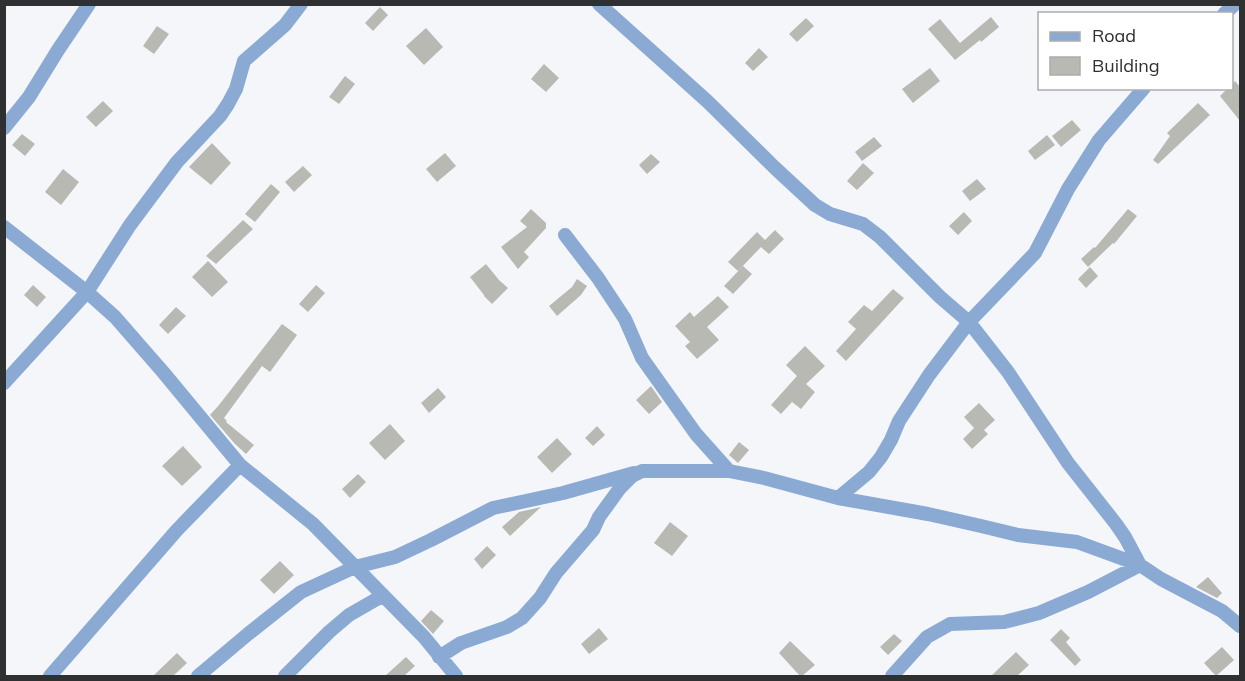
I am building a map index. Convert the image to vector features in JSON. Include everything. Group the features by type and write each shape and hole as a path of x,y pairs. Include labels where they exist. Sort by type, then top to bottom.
{"street":[{"path":"4,128 30,97 89,4"},
{"path":"4,383 87,292 130,225 177,162 220,116 236,89 244,61 285,25 302,4"},
{"path":"599,4 707,100 815,205 830,214 863,224 880,237 940,297 969,322 1008,372 1068,463 1116,524 1140,565"},
{"path":"838,498 882,458 899,421 929,375 969,322 1035,253 1068,189 1099,140 1142,90"},
{"path":"4,227 115,317 240,465 313,524 424,637 456,676"},
{"path":"565,235 598,278 625,319 642,357 696,434 729,471"},
{"path":"50,676 177,530 240,465"},
{"path":"439,657 461,643 507,627 522,618 593,530 599,517 620,488 632,476 642,471"},
{"path":"198,676 301,592 355,567 395,557 493,508 563,493 642,471 729,471 838,498 928,514 1018,535 1077,542 1140,565 1161,579 1222,611 1240,626"},
{"path":"892,676 927,637 950,624 1004,622 1040,613 1088,592 1140,565"},
{"path":"285,676 349,615 382,596"}],"building":[{"path":"380,7 388,15 373,31 365,23"},
{"path":"991,17 999,27 955,60 928,29 940,19 960,43"},
{"path":"806,18 814,26 797,42 789,34"},
{"path":"157,26 169,34 154,54 143,46"},
{"path":"426,28 443,47 424,65 406,46"},
{"path":"759,48 768,57 753,71 745,63"},
{"path":"544,64 559,78 546,92 531,79"},
{"path":"930,68 940,81 913,103 902,89"},
{"path":"345,76 355,84 339,104 329,97"},
{"path":"1235,81 1240,87 1240,121 1220,96 1226,90 1233,90"},
{"path":"103,101 113,111 96,127 86,117"},
{"path":"1198,103 1210,115 1158,164 1153,160 1170,136 1167,133"},
{"path":"1072,120 1081,130 1061,147 1052,136"},
{"path":"22,134 35,144 25,156 12,145"},
{"path":"1047,135 1055,145 1035,160 1028,151"},
{"path":"874,137 882,146 862,161 855,152"},
{"path":"212,143 231,163 211,185 189,167"},
{"path":"445,153 456,166 437,182 426,169"},
{"path":"651,154 660,162 647,174 639,165"},
{"path":"863,163 874,173 857,190 847,181"},
{"path":"303,166 312,175 294,192 285,182"},
{"path":"63,169 79,182 61,205 45,192"},
{"path":"977,179 986,189 970,201 962,191"},
{"path":"271,184 280,192 255,222 245,214"},
{"path":"531,209 546,223 546,228 524,252 529,257 518,269 501,247 527,227 520,221"},
{"path":"1128,209 1137,216 1114,244 1088,267 1081,259 1095,248"},
{"path":"964,212 972,221 958,235 949,226"},
{"path":"243,220 253,229 216,264 206,256"},
{"path":"775,230 784,239 769,254 761,247 738,271 728,262 757,232 765,240"},
{"path":"208,261 228,282 212,297 192,277"},
{"path":"486,264 508,288 492,304 470,277"},
{"path":"743,266 752,274 733,294 724,286"},
{"path":"1090,267 1098,276 1086,288 1078,279"},
{"path":"577,279 587,286 581,295 557,316 549,306 572,287"},
{"path":"33,285 46,297 37,307 24,295"},
{"path":"316,285 325,293 308,312 299,304"},
{"path":"893,289 904,298 846,361 836,351 856,329 848,322 864,305 872,311"},
{"path":"718,296 729,307 707,327 719,340 697,359 685,346 690,342 675,326 690,312 694,317"},
{"path":"176,307 186,316 168,334 159,325"},
{"path":"282,324 297,335 270,372 262,366 224,418 254,445 246,454 210,415"},
{"path":"805,346 825,366 806,384 815,392 801,409 792,402 781,414 771,405 797,376 786,365"},
{"path":"651,386 662,402 649,414 636,400"},
{"path":"438,388 446,397 429,413 421,403"},
{"path":"979,403 995,420 984,430 988,434 972,449 963,439 974,428 964,417"},
{"path":"390,424 405,441 385,460 369,443"},
{"path":"597,426 605,435 593,446 585,438"},
{"path":"557,438 572,454 552,473 537,457"},
{"path":"739,442 749,450 738,463 729,455"},
{"path":"183,446 202,467 182,486 162,466"},
{"path":"358,474 366,482 350,498 342,489"},
{"path":"541,507 510,536 502,527 519,512"},
{"path":"670,522 688,536 672,556 654,543"},
{"path":"487,546 496,555 482,569 474,559"},
{"path":"280,561 294,575 274,594 260,580"},
{"path":"1208,577 1222,593 1217,598 1196,587"},
{"path":"431,610 444,621 433,634 421,621"},
{"path":"599,628 608,639 589,654 581,644"},
{"path":"1061,629 1070,638 1066,642 1081,660 1075,666 1050,640"},
{"path":"894,634 902,641 888,655 880,647"},
{"path":"790,641 815,665 802,676 779,653"},
{"path":"1222,647 1234,660 1216,676 1204,663"},
{"path":"1016,652 1029,665 1017,676 991,676"},
{"path":"177,653 187,663 173,676 153,676"},
{"path":"406,657 415,666 404,676 385,676"}]}
